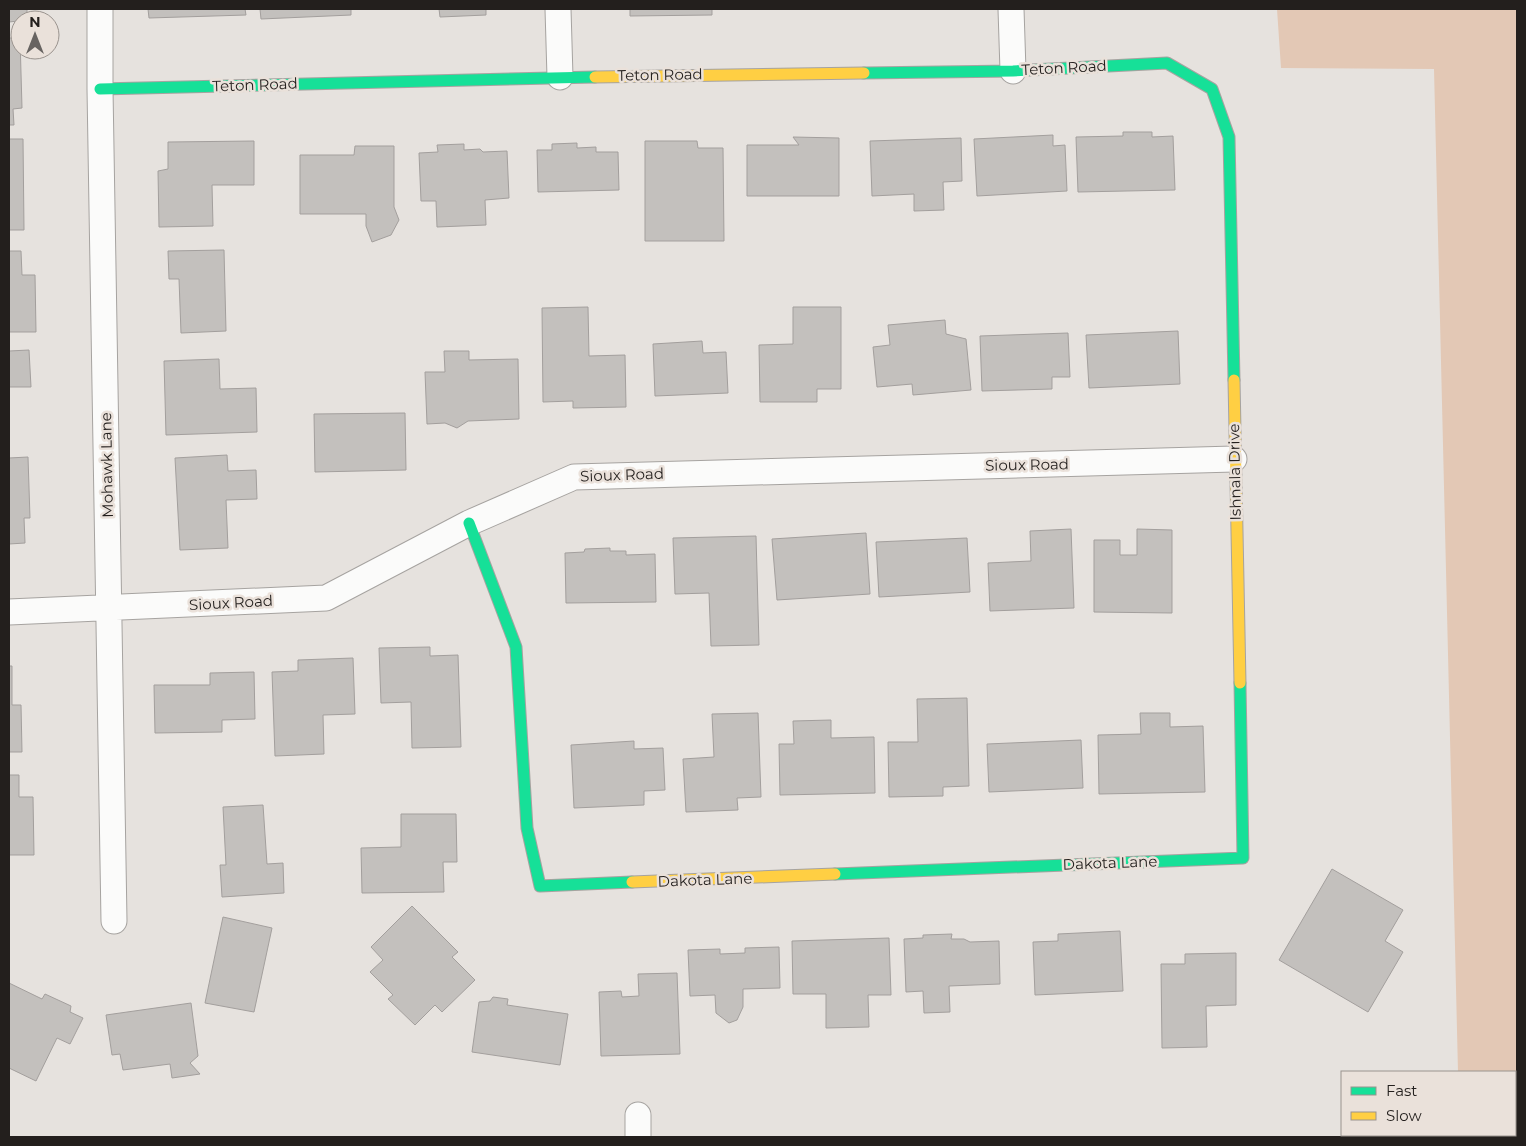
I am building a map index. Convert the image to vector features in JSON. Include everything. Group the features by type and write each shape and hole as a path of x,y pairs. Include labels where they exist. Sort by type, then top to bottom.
{"street":[{"name":"Mohawk Lane","path":"100,9 114,921"},
{"path":"558,9 560,76"},
{"path":"1011,9 1013,71"},
{"name":"Teton Road","path":"100,89 560,76 1013,71 1167,62 1212,89"},
{"name":"Ishnala Drive","path":"1212,89 1229,137 1243,858"},
{"name":"Sioux Road","path":"9,612 326,598 469,523 574,477 1234,460"},
{"name":"Dakota Lane","path":"469,523 516,647 527,828 540,886 1243,858"}],"shaded area":[{"path":"1277,9 1517,9 1517,1137 1460,1137 1516,1136 1516,1071 1458,1071 1434,69 1281,68"}],"building":[{"path":"9,9 27,9 10,10 9,22"},
{"path":"148,9 245,9 246,15 149,18"},
{"path":"260,9 351,9 351,15 261,19"},
{"path":"439,9 486,9 486,15 440,17"},
{"path":"630,9 712,9 712,15 630,16"},
{"path":"10,38 10,60 21,60 22,108 13,109 14,125 9,125"},
{"path":"1123,132 1152,132 1152,137 1173,136 1175,190 1078,192 1076,137 1123,136"},
{"path":"1053,135 1053,146 1065,145 1067,191 977,196 974,139"},
{"path":"793,137 839,138 839,196 747,196 747,145 799,145"},
{"path":"961,138 962,181 943,182 944,210 914,211 914,194 872,196 870,141"},
{"path":"9,139 23,139 24,230 9,230"},
{"path":"254,141 254,185 212,185 213,226 159,227 158,171 168,169 168,142"},
{"path":"645,141 697,141 698,148 723,148 724,241 645,241"},
{"path":"577,143 577,148 596,147 596,152 618,152 619,190 538,192 537,150 552,150 552,144"},
{"path":"464,144 464,150 480,149 483,152 507,151 509,198 485,200 486,225 437,227 436,201 421,201 419,153 438,152 437,145"},
{"path":"355,146 394,146 394,207 399,220 391,235 372,242 366,226 366,214 300,214 300,155 354,155"},
{"path":"224,250 226,331 181,333 179,279 169,279 168,251"},
{"path":"9,251 21,251 22,275 35,275 36,332 9,332"},
{"path":"588,307 589,356 625,355 626,407 573,408 573,401 543,402 542,308"},
{"path":"793,307 841,307 841,389 817,389 817,402 760,402 759,345 793,344"},
{"path":"945,320 946,334 966,339 971,390 913,395 912,384 877,387 873,347 890,345 888,325"},
{"path":"1178,331 1180,384 1089,388 1086,335"},
{"path":"1068,333 1070,377 1052,377 1052,389 982,391 980,336"},
{"path":"702,341 703,353 726,352 728,393 655,396 653,344"},
{"path":"29,350 31,387 9,387 9,351"},
{"path":"444,351 469,351 469,360 518,359 519,419 468,421 457,428 445,423 427,424 425,372 445,372"},
{"path":"219,359 220,389 256,388 257,432 166,435 164,361"},
{"path":"405,413 406,470 315,472 314,414"},
{"path":"227,455 228,471 256,470 257,499 226,500 228,548 180,550 175,458"},
{"path":"28,457 30,518 24,518 25,543 9,544 9,458"},
{"path":"1071,529 1074,608 990,611 988,563 1031,561 1030,531"},
{"path":"1137,529 1172,530 1172,613 1094,612 1094,540 1120,540 1120,555 1137,555"},
{"path":"866,533 870,594 777,600 772,539"},
{"path":"756,536 759,645 711,646 709,593 675,594 673,538"},
{"path":"967,538 970,592 879,597 876,542"},
{"path":"610,548 610,551 626,551 626,555 655,554 656,602 566,603 565,553 584,552 585,549"},
{"path":"430,647 430,656 458,655 461,747 412,748 411,702 381,703 379,648"},
{"path":"353,658 355,714 323,715 324,754 275,756 272,672 298,671 298,660"},
{"path":"9,666 12,666 12,705 21,705 22,752 9,752"},
{"path":"254,672 255,719 222,720 222,732 155,733 154,685 210,685 210,673"},
{"path":"967,698 969,786 943,787 943,796 889,797 888,742 918,742 917,699"},
{"path":"758,713 761,797 737,798 738,810 686,812 683,759 714,757 712,714"},
{"path":"1140,713 1170,713 1170,727 1203,726 1205,792 1099,794 1098,735 1141,734"},
{"path":"831,720 831,738 874,737 875,793 780,795 779,744 794,744 793,721"},
{"path":"1081,740 1083,788 989,792 987,744"},
{"path":"634,741 634,749 663,748 665,790 644,791 644,805 574,808 571,745"},
{"path":"9,775 19,775 19,797 33,797 34,855 9,855"},
{"path":"263,805 267,864 283,863 284,893 222,897 220,865 226,865 223,807"},
{"path":"401,814 456,814 457,862 443,862 444,892 362,893 361,848 401,847"},
{"path":"1332,869 1403,910 1385,941 1403,952 1368,1012 1279,960"},
{"path":"412,906 458,952 452,957 475,980 442,1012 435,1005 415,1025 388,999 393,995 370,972 383,960 371,947"},
{"path":"223,917 272,928 254,1012 205,1003"},
{"path":"1120,931 1123,991 1035,995 1033,942 1058,941 1058,934"},
{"path":"952,934 951,939 964,939 970,942 999,941 1000,984 949,986 950,1012 924,1013 923,991 906,992 904,939 923,938 923,935"},
{"path":"889,938 891,995 868,995 869,1027 826,1028 826,994 793,994 792,941"},
{"path":"779,947 780,988 743,989 743,1007 737,1020 729,1023 716,1013 715,995 690,996 688,950 720,949 720,954 745,953 745,948"},
{"path":"1236,953 1236,1005 1206,1006 1207,1047 1162,1048 1161,964 1185,964 1185,954"},
{"path":"677,973 680,1054 601,1056 599,992 621,991 622,997 639,996 638,974"},
{"path":"9,983 42,999 45,994 71,1006 70,1012 83,1018 70,1044 57,1038 36,1081 9,1068"},
{"path":"493,997 508,999 507,1005 568,1014 560,1065 472,1052 479,1002 490,1001"},
{"path":"191,1003 198,1056 190,1063 200,1074 172,1078 170,1064 123,1070 120,1054 112,1055 106,1015"}],"traffic: fast":[{"path":"864,73 1013,71 1167,63 1212,89 1229,137 1234,380"},
{"path":"100,89 595,77"},
{"path":"469,523 516,647 527,828 540,886 632,882"},
{"path":"835,874 1243,858 1240,683"}],"traffic: slow":[{"path":"595,77 864,73"},
{"path":"1234,380 1240,683"},
{"path":"632,882 835,874"}]}
